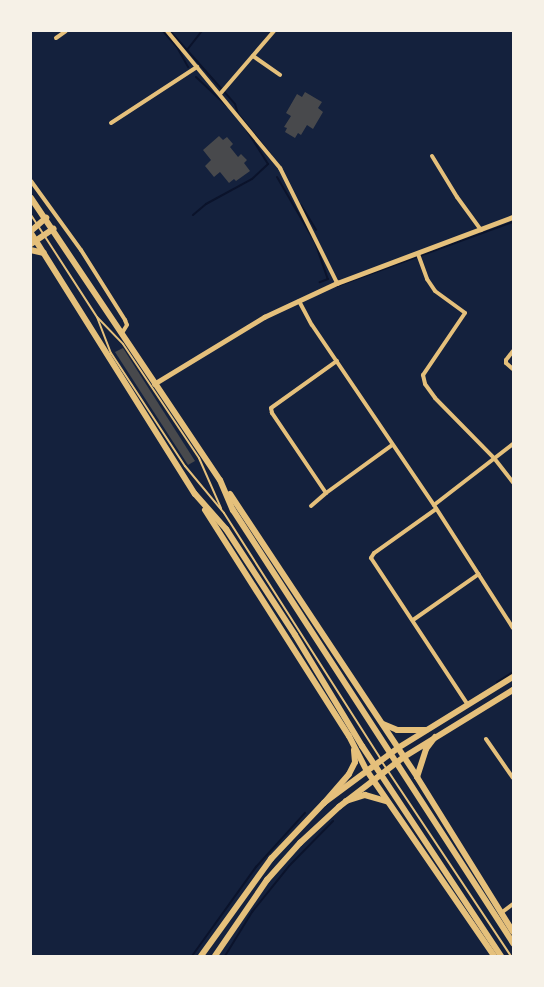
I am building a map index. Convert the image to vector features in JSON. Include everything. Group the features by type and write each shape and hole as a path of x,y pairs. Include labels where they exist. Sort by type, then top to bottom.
{"highway":[{"path":"31,198 404,757 513,932"},
{"path":"31,232 34,242 44,253 111,363 352,741 372,779 494,956"},
{"path":"220,480 233,510 513,943"},
{"path":"195,494 226,529 295,635 362,746 501,956"},
{"path":"382,724 397,730 426,730"},
{"path":"417,777 426,749 435,737"},
{"path":"324,803 349,774 355,762 352,741"},
{"path":"346,800 366,795 387,801"}],"main road":[{"path":"31,232 46,218"},
{"path":"34,242 53,229"},
{"path":"31,250 44,253"},
{"path":"201,956 267,864 324,803 398,748 513,677"},
{"path":"215,956 267,880 300,843 346,800 404,757 513,690"}],"street":[{"path":"56,38 66,31"},
{"path":"167,31 280,168 337,283"},
{"path":"220,94 274,31"},
{"path":"253,56 280,75"},
{"path":"111,123 197,67"},
{"path":"432,156 481,230"},
{"path":"31,181 81,250 125,320 127,325 122,333"},
{"path":"154,384 264,317 337,283 513,217"},
{"path":"418,254 427,279 435,291 465,312 423,375 425,384 435,398 494,458 513,482"},
{"path":"299,301 305,314 435,507 513,628"},
{"path":"513,351 506,360 506,363 513,369"},
{"path":"326,492 272,414 271,408 337,361"},
{"path":"468,705 371,558 374,553 513,444"},
{"path":"311,506 326,492 392,445"},
{"path":"413,620 479,574"},
{"path":"486,739 513,778"},
{"path":"501,913 513,904"}],"lane":[{"path":"31,215 97,317 123,344 198,458 224,513 381,760 511,956"},
{"path":"97,317 111,353 185,466 224,513"}],"building":[{"path":"305,92 322,102 318,108 323,112 313,129 307,125 301,135 298,133 295,138 285,132 287,128 284,127 291,116 286,113 297,94 302,97"},
{"path":"219,136 223,140 227,137 233,144 230,147 238,157 241,154 247,160 244,163 250,171 236,181 234,179 229,183 220,172 214,177 205,166 211,160 203,150"},
{"path":"123,348 195,461 188,465 115,352"}],"waterway":[{"path":"163,31 177,47 188,67"},
{"path":"170,31 235,104 238,114 271,155"},
{"path":"187,50 202,31"},
{"path":"196,77 227,106"},
{"path":"193,215 206,204 252,179 268,164 247,131"},
{"path":"277,177 315,242 328,279 320,282"},
{"path":"301,205 316,230"},
{"path":"337,286 513,222"},
{"path":"497,682 513,672"},
{"path":"192,956 256,867 305,813"},
{"path":"225,956 252,912 289,866 333,821"}]}
